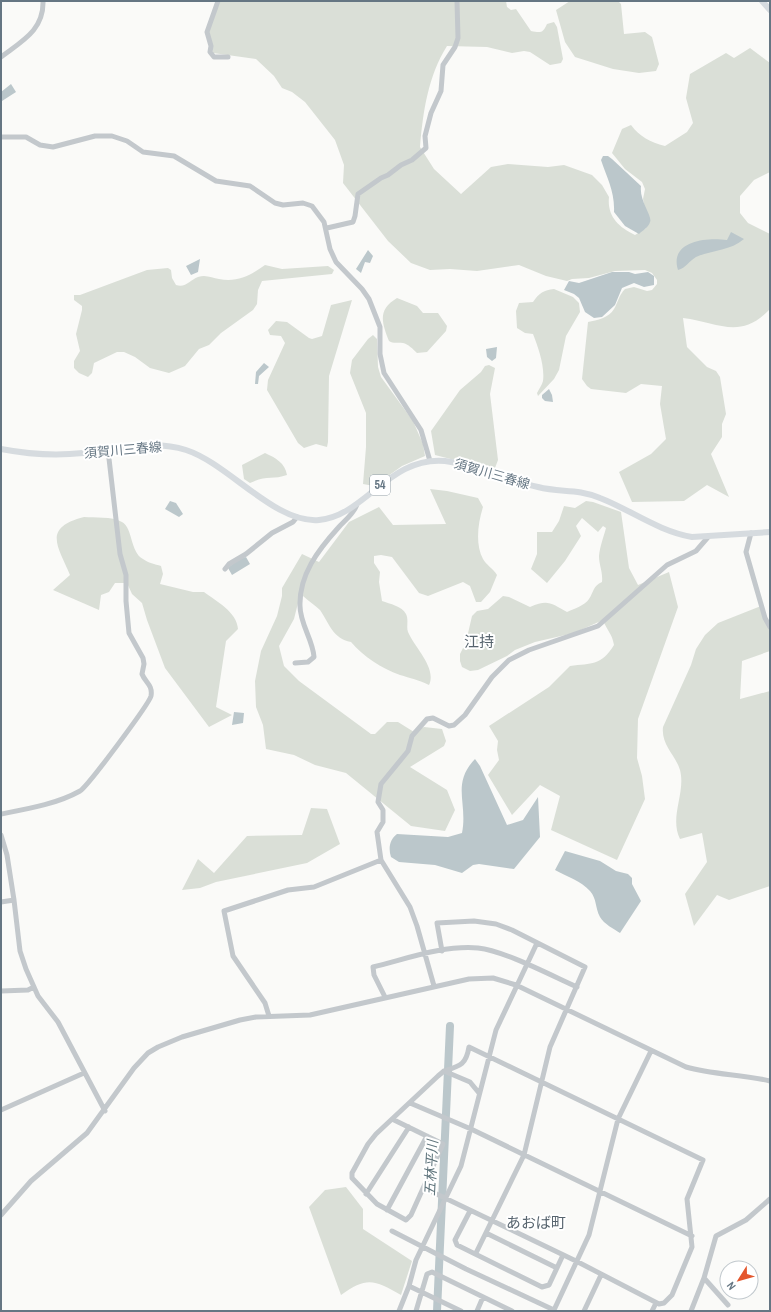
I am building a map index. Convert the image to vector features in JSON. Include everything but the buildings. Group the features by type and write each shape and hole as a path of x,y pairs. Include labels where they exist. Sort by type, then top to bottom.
{"main road":[{"path":"762,1 770,10"},
{"name":"須賀川三春線","path":"1,448 59,454 152,445 165,445 187,450 210,461 272,505 297,517 316,520 340,514 401,471 411,466 430,461 455,463 542,488 585,492 624,509 669,532 692,537 770,532"}],"street":[{"path":"1,57 38,26 43,14 43,1"},
{"path":"218,1 207,32 211,46 210,52 214,57 228,57"},
{"path":"327,228 352,222 355,216 358,194 401,165 412,160 426,148 426,136 431,114 441,91 443,65 455,47 458,38 456,1"},
{"path":"1,137 26,137 40,145 53,147 95,136 112,136 127,141 143,152 174,156 216,181 250,186 268,199 279,204 303,202 309,204 322,216 327,228 330,249 336,262 362,289 369,299 380,327 380,354 384,373 421,430 430,461"},
{"path":"1,814 67,797 82,789 146,706 151,696 150,685 142,674 144,664 143,658 129,633 126,601 126,575 120,554 108,450"},
{"path":"295,663 308,662 314,657 301,614 300,606 303,579 323,544 353,511 356,503"},
{"path":"225,569 229,564 246,554 272,533 293,522 297,517"},
{"path":"751,533 746,552 765,618 770,627"},
{"path":"434,986 410,907 381,860 377,832 383,822 383,810 378,802 379,789 385,778 408,751 412,736 427,719 433,718 449,726 454,725 465,715 492,677 509,660 528,650 598,626 666,565 696,551 709,536"},
{"path":"1,835 14,900 20,951 34,987 58,1022 105,1111"},
{"path":"269,1016 265,1004 232,956 224,912 288,890 314,887 381,860"},
{"path":"1,902 14,900"},
{"path":"442,951 437,923 474,921 496,924 585,967 568,1009 550,1047 524,1155 476,1253"},
{"path":"399,1311 409,1286 422,1245 461,1166 488,1056 496,1030 537,943"},
{"path":"386,997 374,975 373,966 442,951 466,948 496,952 577,987"},
{"path":"1,1214 36,1177 81,1139 105,1111 134,1068 153,1049 182,1037 222,1024 256,1016 310,1015 469,979 492,978 516,985 686,1067 703,1072 751,1076 770,1081"},
{"path":"1,990 28,990 34,987"},
{"path":"392,1119 444,1144 411,1215 407,1220 387,1210 366,1194 352,1178 352,1174 372,1139 392,1119 444,1071 462,1065 467,1057 469,1047 703,1160 687,1199 692,1247 672,1295 664,1303 656,1303 576,1261 491,1222 424,1188"},
{"path":"392,1231 422,1245 466,1269 555,1311 576,1261 589,1235 601,1192 618,1119 651,1051"},
{"path":"444,1071 470,1082 479,1092"},
{"path":"1,1110 84,1073"},
{"path":"410,1103 471,1129 692,1236"},
{"path":"366,1194 409,1127"},
{"path":"387,1210 427,1136"},
{"path":"691,1311 704,1278 716,1236 746,1220 770,1199"},
{"path":"470,1211 455,1242 457,1245 542,1286 549,1285 563,1255"},
{"path":"486,1233 557,1268"},
{"path":"416,1311 427,1274 433,1272 512,1311"},
{"path":"584,1311 601,1275"},
{"path":"704,1278 728,1305"},
{"path":"409,1286 461,1311"},
{"path":"477,1311 483,1297"},
{"path":"652,1311 656,1303"}],"shaded area":[{"path":"220,1 506,1 507,7 511,10 516,9 531,31 541,32 547,24 554,22 557,27 563,59 561,63 550,65 530,52 524,51 512,53 487,47 447,46 435,70 431,82 425,108 420,147 434,169 461,194 491,167 508,164 548,167 564,165 592,175 602,185 609,197 610,210 615,220 623,228 635,235 646,228 648,220 643,199 645,189 642,182 625,169 612,153 622,129 631,125 638,133 646,138 665,146 687,132 693,123 686,98 690,74 726,53 734,58 750,48 770,63 770,172 754,180 740,196 740,213 748,223 770,234 770,309 759,319 739,327 728,327 683,318 687,347 707,367 716,371 720,377 726,414 722,424 722,437 711,454 729,497 707,485 684,501 632,502 619,472 651,454 666,439 660,404 662,386 641,384 626,393 591,389 582,379 588,322 609,315 625,289 634,287 647,291 652,290 657,284 657,280 652,273 645,270 615,271 589,278 572,279 567,281 546,276 519,265 477,271 450,269 430,270 411,263 388,241 343,183 344,165 335,140 305,102 292,92 282,88 274,76 256,59 213,53 208,31"},
{"path":"570,1 618,1 621,4 624,34 645,32 652,37 659,64 656,71 639,73 613,69 575,57 565,42 556,10"},
{"path":"11,84 16,92 2,101 1,92"},
{"path":"603,156 608,156 612,159 641,186 642,197 650,216 650,220 648,226 639,234 625,226 614,212 612,192 601,160"},
{"path":"731,232 744,239 733,246 696,257 683,268 678,270 677,260 679,253 684,247 691,243 709,239 727,240"},
{"path":"368,250 373,256 370,263 365,262 361,273 356,269"},
{"path":"200,259 198,272 191,275 186,266"},
{"path":"265,265 282,269 328,266 334,270 332,274 262,281 258,290 257,304 253,310 221,333 209,345 199,349 185,366 169,373 150,368 135,357 124,352 117,352 94,363 92,373 88,377 79,373 74,368 74,361 80,351 76,334 82,306 74,300 74,295 80,295 147,270 168,268 171,270 172,278 176,285 179,286 185,285 201,276 226,280 238,279 249,275"},
{"path":"612,272 629,272 635,274 648,272 654,276 654,285 644,287 634,283 622,288 615,305 602,317 594,318 585,312 579,298 564,290 569,281 579,283"},
{"path":"554,289 573,297 579,303 580,312 566,336 559,370 554,379 538,396 537,393 543,381 541,357 533,334 525,333 517,328 516,311 519,303 533,302 542,292"},
{"path":"397,298 417,306 423,313 438,313 447,326 446,331 427,352 417,353 405,344 389,341 384,328 383,317 386,307"},
{"path":"352,300 329,376 327,447 316,444 304,448 298,443 267,390 268,380 285,343 281,336 270,335 268,330 276,321 287,322 309,338 312,339 322,336 331,305"},
{"path":"373,335 377,339 378,367 381,377 413,421 423,444 425,456 402,466 374,486 363,484 366,447 366,413 350,373 352,360 368,339"},
{"path":"497,347 496,358 492,361 487,357 486,349"},
{"path":"264,363 269,367 259,376 258,384 255,384 256,372"},
{"path":"489,365 495,368 490,394 498,460 495,468 490,469 435,455 431,431 460,390 481,372 485,366"},
{"path":"549,389 553,402 545,401 542,398 542,395"},
{"path":"265,453 282,464 287,475 265,478 250,483 244,479 242,465"},
{"path":"430,489 478,498 483,507 478,533 480,553 484,561 494,570 497,575 490,592 481,602 476,602 470,586 463,582 428,596 419,593 392,557 381,555 374,556 374,563 380,572 379,582 382,601 399,607 406,614 408,632 428,665 431,678 429,685 400,675 373,662 351,642 340,638 332,630 320,610 303,596 299,599 294,619 279,646 284,666 299,681 371,734 375,734 387,722 398,722 414,732 424,727 442,729 446,741 444,746 410,767 447,790 455,810 445,831 411,826 346,773 315,765 294,755 266,749 263,725 256,707 255,681 261,651 277,616 282,596 282,588 302,554 319,562 349,522 379,507 393,525 446,524"},
{"path":"170,501 176,503 183,514 179,517 165,509"},
{"path":"586,501 621,512 629,568 638,585 669,572 678,607 638,719 637,758 642,776 645,799 617,860 551,830 560,796 540,785 512,815 488,775 499,760 497,750 498,741 489,726 549,687 570,666 590,664 605,657 614,645 603,620 574,633 535,642 515,650 507,656 478,670 470,671 462,667 460,661 460,654 466,642 472,616 477,611 488,609 503,596 509,597 530,607 541,603 549,603 567,612 582,605 589,599 595,587 602,582 599,556 606,528 603,526 598,532 582,518 576,526 581,536 565,561 547,583 531,569 537,554 537,532 552,532 559,521 564,506 575,508"},
{"path":"84,517 108,518 122,522 128,529 139,556 147,562 161,566 163,574 160,584 193,592 204,592 220,603 234,617 238,629 226,641 216,707 232,715 209,727 165,668 142,603 132,594 127,583 115,583 109,592 101,595 99,610 53,590 70,575 58,547 58,533 62,527 71,521"},
{"path":"246,557 250,564 232,575 228,568 237,560"},
{"path":"761,606 770,625 770,651 742,661 740,699 770,691 770,886 729,900 717,895 694,926 685,894 707,862 702,833 680,839 677,831 676,822 681,787 680,770 664,739 663,727 691,665 696,649 705,635 718,623"},
{"path":"234,712 244,713 243,723 232,725"},
{"path":"475,759 480,766 507,825 523,820 538,797 540,837 514,869 479,864 473,865 462,873 435,865 399,862 391,857 390,844 397,834 448,837 462,833 462,785 468,768"},
{"path":"311,808 327,809 340,844 307,863 216,882 200,888 182,890 198,859 214,873 247,836 302,835"},
{"path":"565,851 600,861 616,871 628,874 632,878 632,884 641,901 620,933 602,920 598,914 594,897 586,887 555,870"},
{"path":"346,1187 363,1209 363,1229 412,1261 401,1295 384,1286 371,1282 358,1285 341,1295 309,1207 325,1190"}],"waterway":[{"name":"五林平川","path":"437,1311 450,1026"}],"district":[{"name":"江持","path":"479,641"},
{"name":"あおば町","path":"536,1222"}]}
